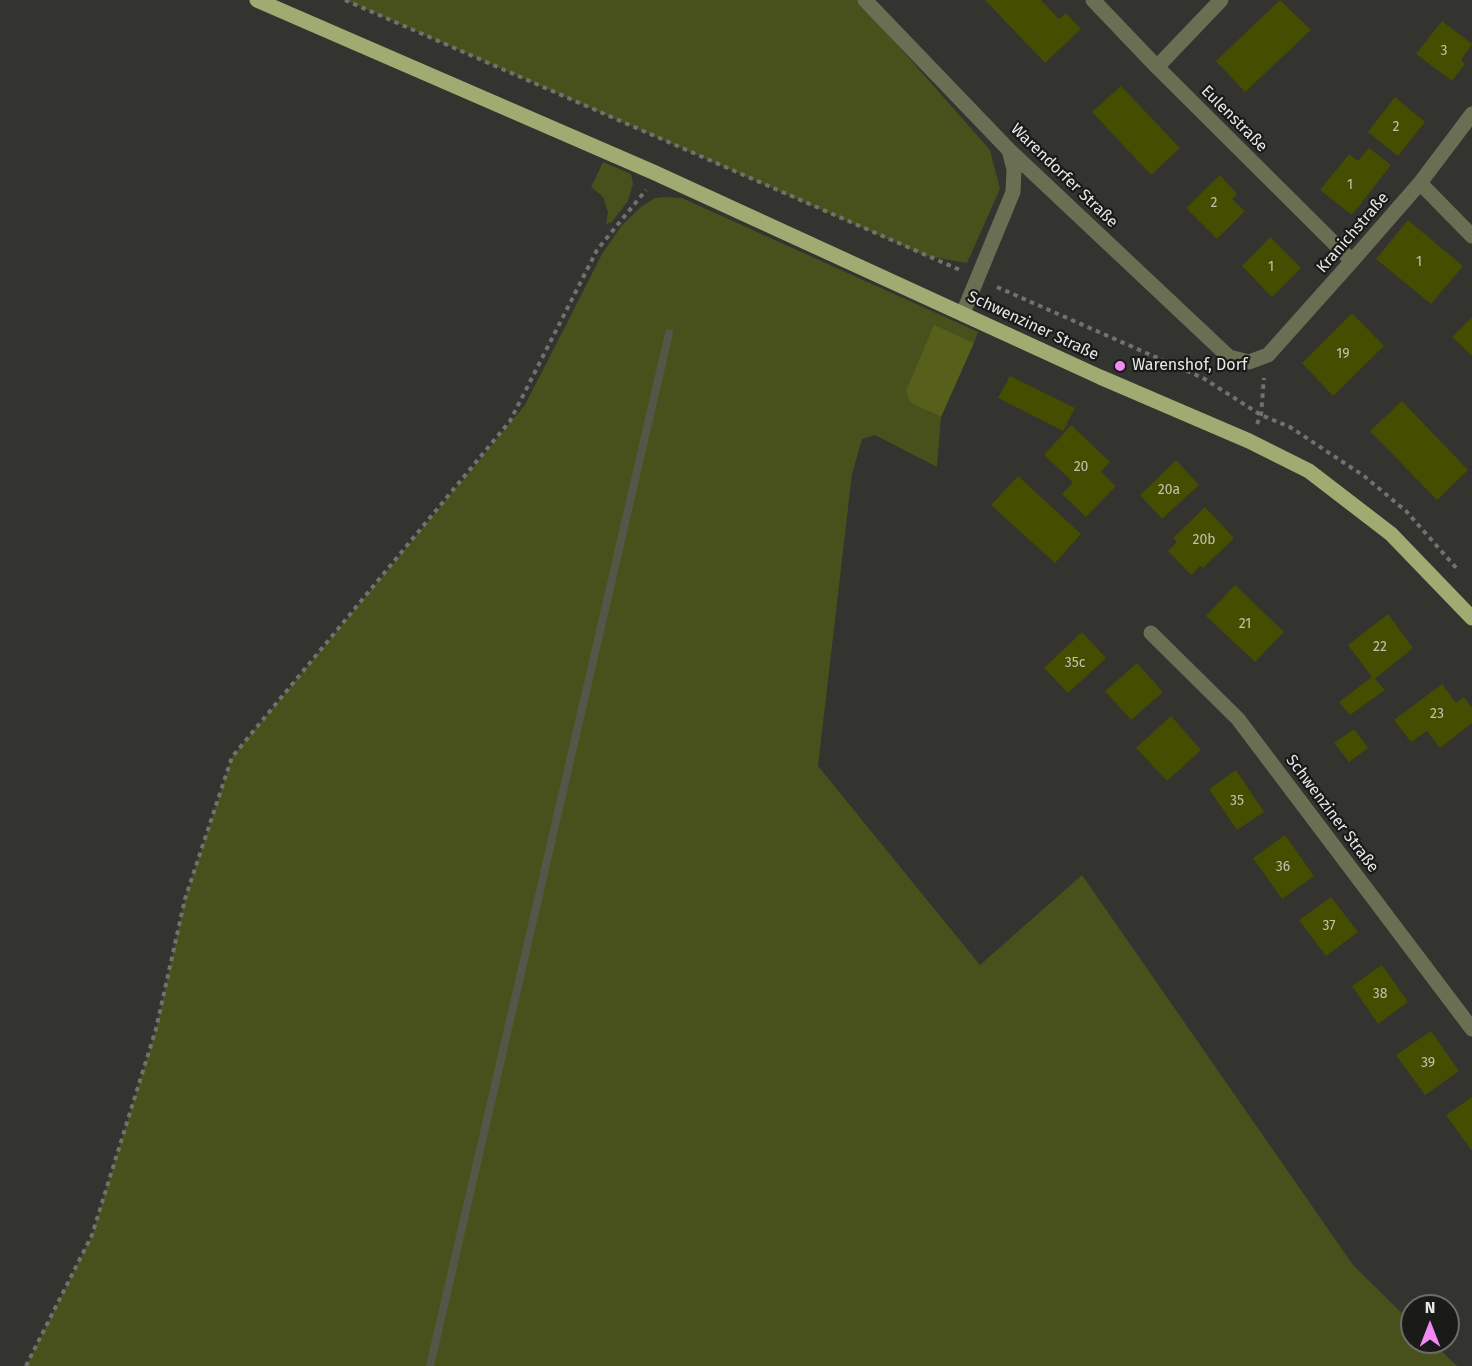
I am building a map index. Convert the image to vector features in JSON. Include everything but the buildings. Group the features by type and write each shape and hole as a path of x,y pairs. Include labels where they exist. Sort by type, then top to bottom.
{"main road":[{"name":"Schwenziner Straße","path":"257,0 653,172 1100,377 1249,441 1330,485 1391,534 1472,618"}],"street":[{"name":"Warendorfer Straße","path":"864,0 1009,150 1229,357 1249,362"},
{"name":"Eulenstraße","path":"1093,0 1352,261"},
{"path":"1157,67 1221,0"},
{"name":"Kranichstraße","path":"1249,362 1268,355 1420,183 1472,114"},
{"path":"963,313 1013,192 1014,170 1009,150"},
{"path":"1420,183 1472,236"},
{"name":"Schwenziner Straße","path":"1151,633 1238,719 1472,1029"}],"path":[{"path":"345,0 1203,378 1261,415"},
{"path":"26,1366 92,1235 156,1029 185,899 232,757 510,421 597,250 619,220 638,201 653,172"},
{"path":"1249,362 1264,377 1261,415 1249,441"}],"green space":[{"path":"345,0 858,0 990,150 1000,189 967,263 926,256"},
{"path":"603,162 631,174 633,184 628,201 612,222 606,224 608,212 603,197 591,187"},
{"path":"655,198 682,198 978,332 974,343 934,326 911,403 941,417 937,467 875,435 862,439 852,474 818,766 980,965 1082,875 1353,1265 1400,1311 1400,1354 1444,1354 1457,1366 26,1366 92,1235 156,1029 185,899 232,757 525,405 602,254 622,225 642,206"},
{"path":"934,325 974,343 941,417 911,403 906,391"}],"waterway":[{"path":"430,1366 669,333"}],"place":[{"name":"Warenshof, Dorf","path":"1120,366"}]}
